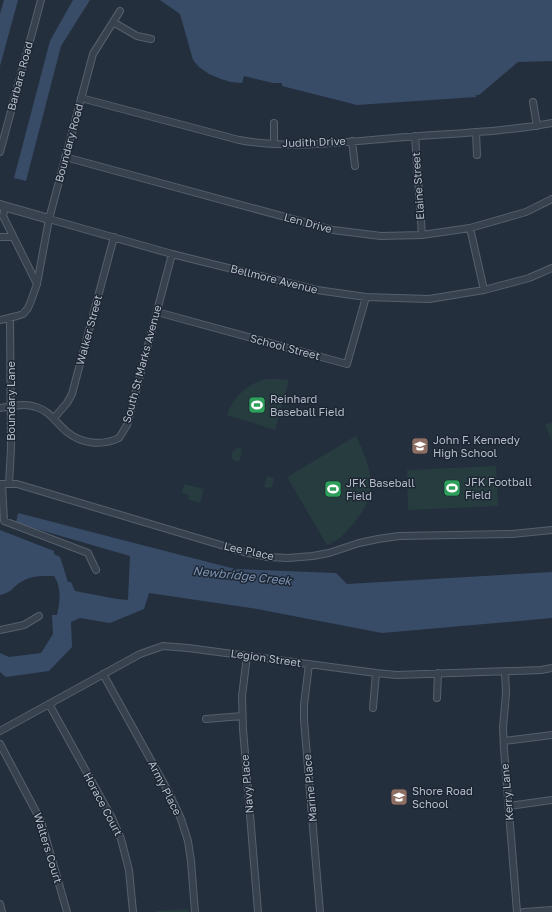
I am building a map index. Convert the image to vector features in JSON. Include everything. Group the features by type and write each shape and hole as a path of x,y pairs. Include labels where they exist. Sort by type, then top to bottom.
{"street":[{"name":"Barbara Road","path":"0,152 41,0"},
{"name":"Boundary Road","path":"0,320 23,314 31,301 37,284 49,219 95,50 120,11"},
{"path":"113,22 138,36 151,39"},
{"name":"Judith Drive","path":"81,98 258,144 296,145 476,132 537,126 552,123"},
{"path":"533,102 537,126"},
{"path":"274,123 274,144"},
{"path":"476,132 476,155"},
{"name":"Elaine Street","path":"415,136 422,235"},
{"path":"352,141 355,166"},
{"name":"Len Drive","path":"65,157 333,230 382,236 422,235 470,228 526,212 552,199"},
{"path":"2,206 3,216 37,284"},
{"name":"Bellmore Avenue","path":"2,206 172,254 317,290 366,297 429,299 484,290 529,278 552,268"},
{"path":"470,228 484,290"},
{"path":"0,237 13,237"},
{"name":"Walker Street","path":"54,418 67,404 72,394 114,237"},
{"name":"South St Marks Avenue","path":"0,408 11,406 36,406 48,412 67,432 85,440 105,443 119,438 127,425 172,254"},
{"name":"School Street","path":"157,312 347,364 366,297"},
{"name":"Boundary Lane","path":"10,318 12,448 10,484"},
{"path":"1,484 4,521 88,553 96,570"},
{"name":"Lee Place","path":"1,484 17,484 244,552 288,558 329,553 372,540 399,536 512,534 552,530"},
{"path":"0,630 24,625 39,616"},
{"name":"Legion Street","path":"0,731 140,654 163,646 397,675 552,668"},
{"name":"Navy Place","path":"247,656 242,696 242,716 258,912"},
{"name":"Marine Place","path":"309,664 304,705 304,720 320,912"},
{"name":"Kerry Lane","path":"505,671 506,693 503,728 504,749 517,912"},
{"path":"373,708 376,673"},
{"path":"437,698 438,673"},
{"name":"Army Place","path":"103,674 168,791 181,819 188,841 195,912"},
{"name":"Horace Court","path":"49,704 112,818 121,839 129,870 133,912"},
{"path":"206,719 242,716"},
{"path":"504,741 552,735"},
{"name":"Walters Court","path":"0,744 41,821 67,912"},
{"path":"509,806 552,800"},
{"path":"0,904 2,912"},
{"path":"524,912 552,910"}],"green space":[{"name":"Reinhard Baseball Field","path":"266,379 289,380 275,430 227,415 233,402 242,392 253,384"},
{"path":"552,423 552,441 545,424"},
{"name":"JFK Baseball Field","path":"356,436 362,448 369,471 371,481 370,491 362,513 348,531 327,545 287,477"},
{"path":"235,449 242,449 240,460 235,462 231,457 232,453"},
{"name":"JFK Football Field","path":"496,466 498,506 408,510 407,470"},
{"path":"267,476 274,478 272,487 269,488 264,487"},
{"path":"184,484 204,489 200,503 188,499 189,495 182,493"},
{"path":"188,909 189,912 156,912 156,911"}],"water":[{"path":"4,0 18,0 0,66 0,14"},
{"path":"73,0 90,0 61,46 26,181 14,178 50,41"},
{"path":"160,0 552,0 552,61 518,62 479,95 476,95 476,97 357,105 282,86 282,83 273,83 244,76 242,83 231,82 209,74 199,67 193,60 180,14"},
{"name":"Newbridge Creek","path":"18,513 235,569 336,573 347,584 552,572 552,618 382,633 257,609 149,593 144,609 110,623 80,618 71,622 72,647 49,671 6,677 0,672 0,653 9,657 41,653 53,634 52,615 57,615 60,595 57,581 54,576 45,576 33,577 25,580 10,591 0,595 0,530 54,551 54,554 60,557 68,582 71,582 75,591 128,600 130,556 16,523"}],"place":[{"name":"Reinhard Baseball Field","path":"257,405"},
{"name":"John F. Kennedy High School","path":"420,446"},
{"name":"JFK Football Field","path":"452,488"},
{"name":"JFK Baseball Field","path":"333,489"},
{"name":"Shore Road School","path":"399,797"}]}
